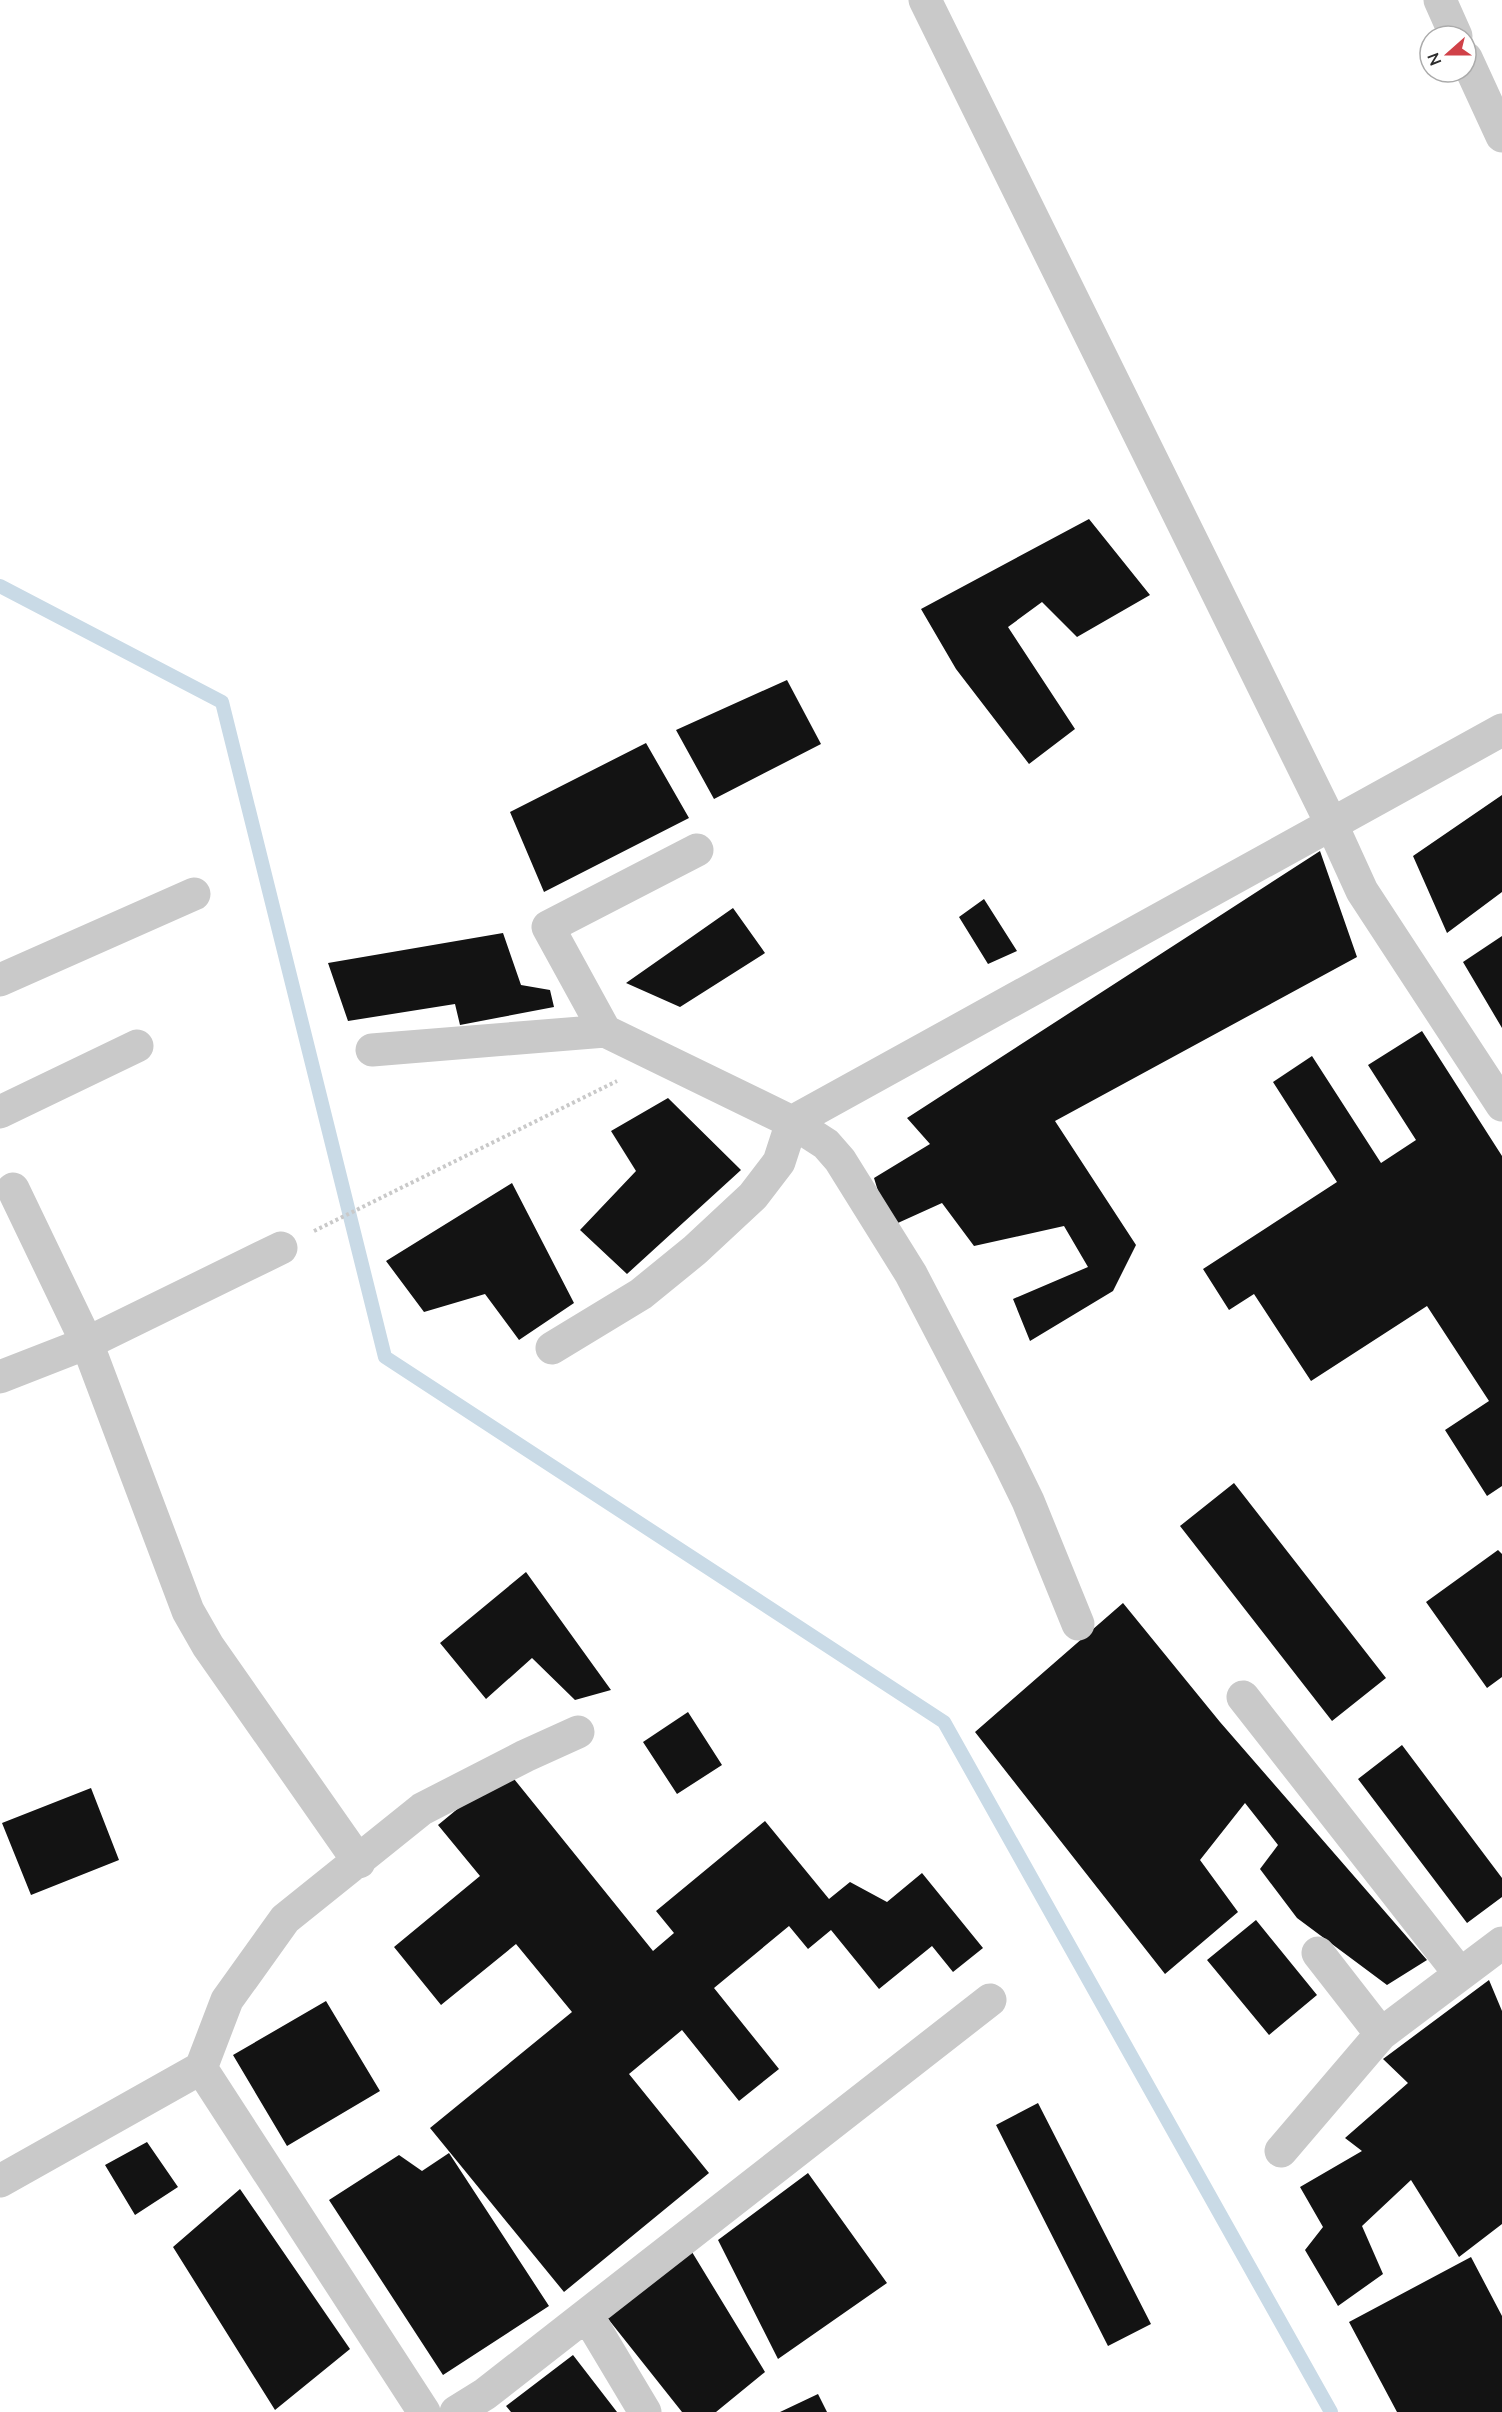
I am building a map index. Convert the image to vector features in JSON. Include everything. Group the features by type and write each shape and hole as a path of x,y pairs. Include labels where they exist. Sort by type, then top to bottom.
{"street":[{"path":"925,0 1331,823 1362,891 1502,1105"},
{"path":"1440,0 1451,24"},
{"path":"1478,84 1502,136"},
{"path":"552,1348 641,1294 753,1196 779,1162 792,1122 1502,730"},
{"path":"605,1031 548,927 697,850"},
{"path":"0,980 194,894"},
{"path":"372,1050 605,1031 792,1122 826,1144 840,1160 911,1274 1028,1501 1078,1624"},
{"path":"0,1112 138,1046"},
{"path":"13,1189 87,1343 188,1611 208,1646 359,1862"},
{"path":"0,1377 87,1343 281,1248"},
{"path":"1243,1697 1460,1974"},
{"path":"2,2170 201,2068 227,2000 285,1920 422,1809 525,1756 578,1732"},
{"path":"1281,2151 1381,2034 1502,1942"},
{"path":"1318,1953 1381,2034"},
{"path":"456,2412 485,2394 990,2000"},
{"path":"201,2068 424,2412"},
{"path":"587,2315 645,2412"}],"path":[{"path":"323,1226 660,1059"}],"building":[{"path":"1089,519 1150,595 1077,637 1042,602 1008,627 1075,729 1029,764 956,669 921,609"},
{"path":"787,680 821,744 714,799 676,730"},
{"path":"646,743 689,818 544,892 510,812"},
{"path":"1502,795 1502,892 1447,933 1413,856"},
{"path":"1320,851 1357,957 1055,1121 1136,1245 1113,1291 1030,1341 1013,1299 1088,1267 1064,1226 974,1246 942,1203 889,1227 874,1178 930,1144 907,1118"},
{"path":"984,899 1017,951 988,964 959,917"},
{"path":"733,908 765,953 680,1007 626,983"},
{"path":"503,933 521,985 550,990 554,1007 460,1025 455,1004 348,1021 328,963"},
{"path":"1502,936 1502,1028 1463,962"},
{"path":"1422,1031 1502,1156 1502,1486 1487,1496 1445,1430 1489,1401 1427,1306 1311,1381 1254,1294 1229,1310 1203,1269 1337,1182 1273,1082 1312,1056 1381,1163 1416,1140 1368,1065"},
{"path":"668,1098 741,1170 627,1274 580,1230 636,1171 611,1131"},
{"path":"512,1183 574,1303 519,1340 485,1294 424,1312 386,1261"},
{"path":"1234,1483 1386,1678 1332,1721 1180,1526"},
{"path":"1498,1550 1502,1554 1502,1677 1487,1688 1426,1602"},
{"path":"526,1572 611,1690 575,1700 532,1658 486,1699 440,1643"},
{"path":"1123,1603 1220,1722 1427,1960 1387,1985 1297,1918 1260,1869 1278,1845 1245,1803 1200,1860 1238,1912 1165,1974 975,1732"},
{"path":"688,1712 722,1765 677,1794 643,1742"},
{"path":"1402,1745 1502,1878 1502,1897 1467,1923 1358,1779"},
{"path":"506,1769 653,1951 674,1933 656,1911 765,1821 829,1899 850,1882 887,1902 922,1873 983,1948 953,1972 932,1946 879,1989 831,1930 808,1949 789,1926 714,1988 779,2069 739,2101 682,2030 629,2074 709,2173 564,2292 430,2128 572,2012 516,1944 441,2005 394,1947 480,1876 438,1825"},
{"path":"91,1788 119,1860 31,1895 2,1823"},
{"path":"1256,1920 1317,1995 1269,2035 1207,1960"},
{"path":"1489,1980 1502,2011 1502,2224 1459,2257 1411,2180 1362,2226 1383,2274 1338,2306 1305,2250 1323,2227 1300,2187 1362,2151 1345,2138 1408,2083 1383,2059"},
{"path":"326,2001 380,2091 287,2146 233,2055"},
{"path":"1038,2103 1151,2324 1108,2346 996,2125"},
{"path":"147,2142 178,2187 135,2215 105,2165"},
{"path":"449,2153 549,2306 443,2375 329,2200 399,2155 422,2171"},
{"path":"808,2173 887,2283 778,2359 718,2240"},
{"path":"240,2189 350,2349 275,2410 173,2247"},
{"path":"692,2252 765,2372 716,2412 682,2412 605,2315"},
{"path":"1471,2257 1502,2316 1502,2412 1397,2412 1349,2322"},
{"path":"573,2355 617,2412 511,2412 506,2406"},
{"path":"818,2394 827,2412 780,2412"}],"waterway":[{"path":"0,586 222,702 385,1357 944,1722 1331,2412"}]}
